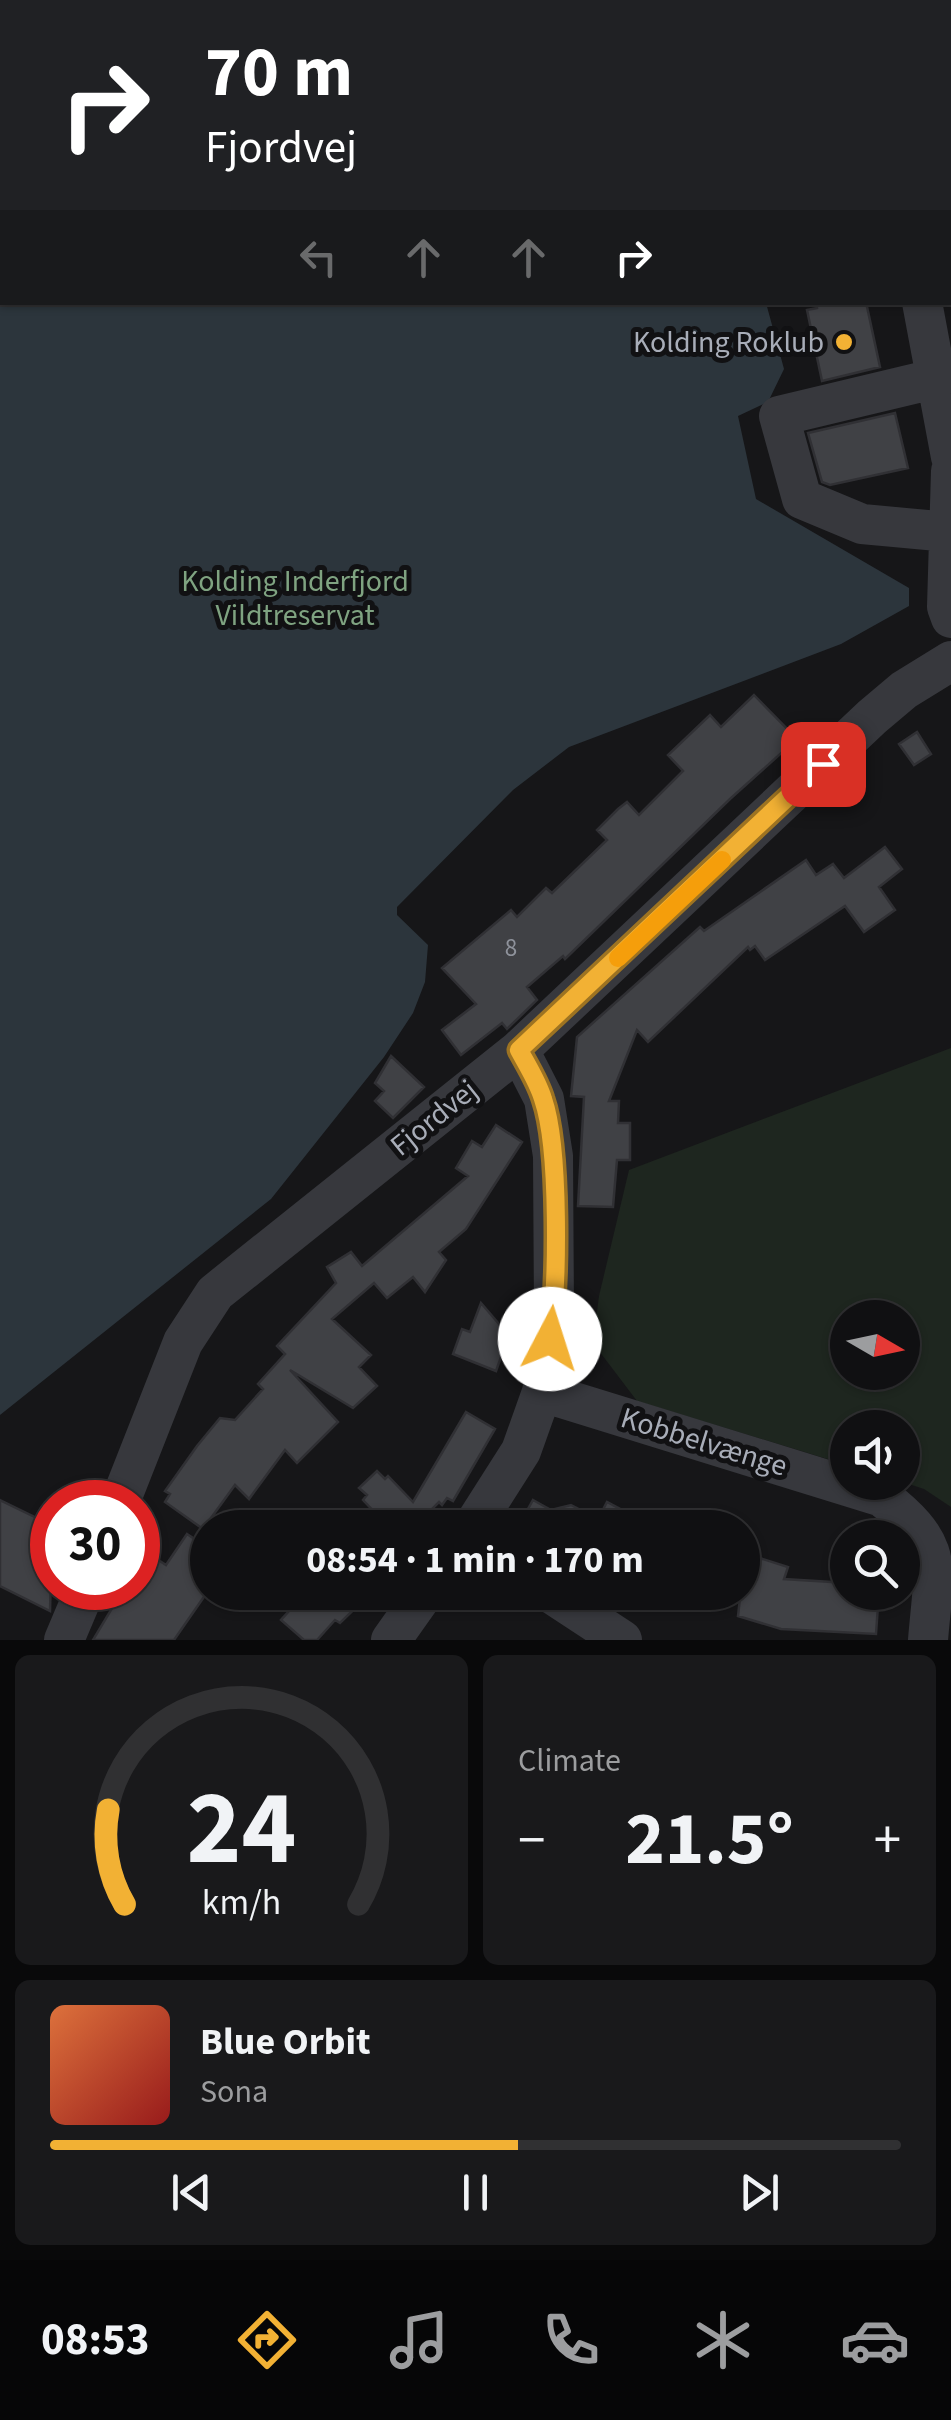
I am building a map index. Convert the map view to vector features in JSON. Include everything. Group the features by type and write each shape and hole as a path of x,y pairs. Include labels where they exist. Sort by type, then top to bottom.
{"street":[{"path":"923,305 942,364 951,457"},
{"path":"942,364 779,416 802,499 862,524 949,532"},
{"path":"951,470 947,607 951,618"},
{"name":"Fjordvej","path":"129,1480 184,1342 215,1293 519,1050 872,717 904,690 951,661"},
{"path":"483,1510 521,1451 542,1392 554,1312 553,1156 544,1099 519,1050"},
{"name":"Kobbelvænge","path":"542,1392 882,1497 912,1520 928,1542 933,1578 928,1640"},
{"path":"64,1640 77,1610"},
{"path":"391,1640 412,1610"},
{"path":"576,1610 622,1640"}],"shaded area":[{"name":"Kolding Inderfjord Vildtreservat","path":"0,305 767,305 784,369 768,402 738,416 756,499 909,588 909,606 841,644 569,747 513,790 397,907 397,915 428,945 425,982 413,1013 384,1057 271,1199 0,1415"},
{"path":"951,1048 951,1507 920,1488 920,1410 830,1410 830,1460 637,1401 593,1343 599,1296 629,1170"}],"building":[{"name":"Kolding Roklub","path":"816,305 867,305 880,367 822,381 807,310"},
{"path":"895,413 908,468 830,485 822,482 808,433"},
{"path":"754,695 797,739 565,959 563,956 527,987 537,1000 507,1029 502,1023 461,1055 442,1030 476,1004 442,968 511,910 517,917 546,888 552,893 607,840 597,830 618,809 627,802 639,815 683,771 668,755 710,715 721,727"},
{"path":"917,732 931,754 914,765 899,744"},
{"path":"885,847 902,869 879,887 895,910 864,932 845,906 765,960 755,946 750,950 748,947 648,1042 637,1030 609,1101 619,1101 618,1123 630,1123 630,1160 617,1160 613,1207 578,1206 584,1097 571,1096 577,1037 700,927 704,931 806,860 816,875 833,864 844,878"},
{"path":"391,1056 424,1087 393,1118 375,1101 384,1091 375,1083"},
{"path":"496,1125 522,1142 466,1229 439,1252 446,1260 425,1292 413,1277 387,1298 374,1283 332,1319 371,1355 359,1367 377,1386 353,1408 290,1370 338,1422 297,1463 285,1450 249,1499 235,1485 217,1510 190,1510 190,1520 165,1502 170,1494 165,1491 220,1418 235,1420 263,1389 258,1384 285,1354 277,1346 336,1283 327,1267 351,1252 362,1266 468,1176 456,1168 472,1141 482,1147"},
{"path":"481,1303 505,1331 500,1344 505,1346 496,1371 453,1354 462,1329 470,1332"},
{"path":"466,1412 495,1429 453,1501 447,1498 431,1510 372,1510 363,1500 367,1495 359,1488 377,1471 385,1479 388,1476 413,1502"},
{"path":"0,1500 30,1515 30,1601 0,1586"},
{"path":"533,1500 551,1510 527,1510"},
{"path":"607,1502 622,1510 603,1510"},
{"path":"571,1505 581,1510 551,1510"},
{"path":"187,1534 190,1536 190,1610 195,1610 174,1640 93,1640 111,1610 160,1610 160,1561 166,1565"},
{"path":"760,1558 788,1567 784,1579 830,1582 830,1610 878,1610 876,1634 781,1629 738,1616 739,1610 760,1610"},
{"path":"290,1610 353,1610 340,1623 335,1620 317,1640 304,1640 281,1620"}],"slow traffic":[{"path":"618,958 722,860"}],"place":[{"name":"Kolding Roklub","path":"844,342"}],"route":[{"path":"550,1339 554,1312 553,1156 544,1099 519,1050 823,764"}]}
